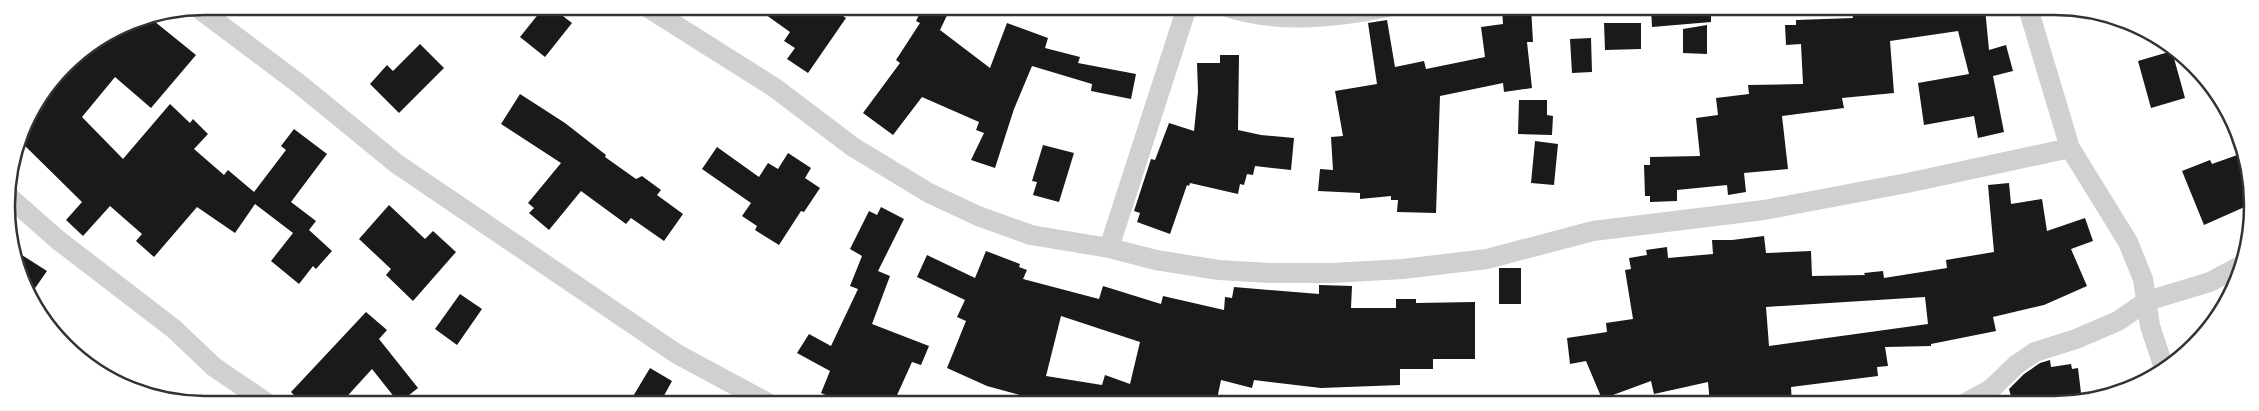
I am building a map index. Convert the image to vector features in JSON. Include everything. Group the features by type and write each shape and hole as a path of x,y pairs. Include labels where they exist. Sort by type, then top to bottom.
{"street":[{"path":"207,15 298,83 397,164 677,354 753,396"},
{"path":"660,15 775,88 853,147 929,193 978,216 1030,235 1110,248 1156,260 1219,270 1279,273 1403,269 1487,259 1593,231 1764,210 1907,183 2070,148"},
{"path":"1110,248 1185,15"},
{"path":"1263,15 1308,18 1340,15"},
{"path":"2030,15 2070,148 2128,242 2143,279 2150,326 2162,362"},
{"path":"15,202 58,240 174,329 214,367 257,396"},
{"path":"1978,396 1991,389 2016,365 2035,352 2076,339 2118,321 2147,301 2210,282 2233,270"}],"building":[{"path":"538,15 562,15 572,23 545,57 520,37"},
{"path":"766,15 841,15 846,18 808,73 787,59 795,48 784,41 790,32"},
{"path":"919,15 947,15 940,30 990,68 1007,23 1048,38 1045,48 1080,57 1078,63 1136,74 1131,99 1091,91 1092,84 1032,66 1014,109 995,168 971,160 984,133 976,130 979,122 922,97 893,135 863,113 900,63 896,60 920,23 916,21"},
{"path":"1502,15 1531,15 1533,42 1527,42 1532,88 1504,92 1503,83 1440,96 1436,213 1397,212 1398,200 1391,200 1391,196 1360,199 1360,193 1318,191 1320,169 1333,170 1331,137 1343,136 1335,91 1377,84 1368,23 1387,20 1395,67 1424,61 1426,69 1485,57 1481,27 1503,24"},
{"path":"1651,15 1711,15 1711,22 1652,27"},
{"path":"1852,15 1986,15 1989,50 2006,45 2013,71 1993,76 2004,132 1978,138 1974,116 1924,125 1918,83 1969,74 1958,31 1890,41 1894,93 1842,98 1844,108 1782,116 1788,169 1744,173 1746,192 1728,195 1727,185 1677,190 1677,201 1650,202 1650,196 1645,196 1644,165 1650,165 1650,157 1700,156 1696,118 1718,115 1716,98 1749,94 1748,85 1803,84 1801,44 1786,45 1785,25 1796,25 1796,20 1853,18"},
{"path":"155,21 196,55 151,108 115,77 82,117 123,159 170,104 190,123 193,119 208,134 194,149 224,175 228,170 254,192 286,150 281,146 294,129 327,154 291,202 316,221 309,230 332,251 316,269 313,266 299,284 271,261 293,233 255,204 235,233 197,207 154,257 136,241 142,234 110,206 83,236 66,220 82,202 25,144 47,100 62,80 80,62 100,47 121,35"},
{"path":"1604,23 1641,23 1641,49 1605,50"},
{"path":"1707,25 1707,54 1683,53 1683,29"},
{"path":"1591,38 1592,72 1572,73 1570,39"},
{"path":"420,44 444,68 399,113 370,84 387,65 393,71"},
{"path":"2167,53 2169,54 2174,58 2185,98 2151,108 2138,61"},
{"path":"1220,55 1239,55 1238,130 1261,135 1294,138 1291,170 1255,166 1253,175 1247,174 1244,185 1240,184 1238,194 1190,183 1189,186 1187,185 1170,234 1137,222 1140,213 1134,211 1151,159 1155,160 1169,123 1194,131 1198,92 1197,63 1220,63"},
{"path":"520,94 565,123 606,155 605,157 636,179 642,176 661,190 657,195 683,214 664,241 631,218 626,224 581,191 549,230 529,213 534,208 528,203 561,163 501,124"},
{"path":"1519,100 1547,100 1547,115 1553,116 1552,135 1518,134"},
{"path":"1535,141 1558,144 1554,185 1531,183"},
{"path":"1043,145 1074,153 1059,202 1033,195 1037,182 1032,181"},
{"path":"717,147 759,177 768,163 778,169 788,153 811,168 805,178 820,188 804,212 801,211 779,245 755,230 757,226 742,216 751,203 702,169"},
{"path":"2238,155 2244,193 2244,207 2204,225 2182,171 2210,160 2212,164"},
{"path":"2009,183 2011,204 2042,199 2047,231 2085,218 2093,241 2071,249 2087,286 2044,305 1993,317 1996,331 1931,344 1931,346 1885,347 1888,366 1877,367 1878,376 1791,387 1792,396 1709,396 1708,382 1654,394 1651,381 1610,396 1601,396 1586,361 1570,364 1567,338 1607,332 1606,323 1633,319 1625,270 1631,269 1629,258 1647,255 1646,250 1667,247 1668,258 1713,254 1712,240 1732,240 1764,236 1766,253 1811,251 1812,276 1865,275 1864,273 1883,271 1884,278 1947,268 1946,260 1994,252 1988,185","holes":["1925,297 1928,324 1769,346 1766,307"]},
{"path":"389,205 425,239 433,231 456,252 413,301 386,275 391,269 359,239"},
{"path":"881,207 904,219 878,271 890,276 872,324 929,346 921,365 912,362 897,396 828,396 821,393 830,371 797,353 809,334 831,346 858,289 850,286 862,256 850,249 869,211 877,215"},
{"path":"986,251 1020,264 1019,267 1027,270 1023,279 1099,299 1103,286 1161,304 1163,296 1224,310 1225,297 1232,298 1234,287 1319,294 1319,285 1352,286 1351,308 1396,308 1396,299 1416,299 1416,303 1475,302 1475,359 1433,359 1433,369 1400,369 1400,385 1321,388 1254,380 1252,388 1221,380 1218,396 1023,396 987,386 947,368 966,321 957,317 965,300 917,277 927,255 975,278","holes":["1061,316 1140,342 1130,384 1105,375 1102,385 1046,376"]},
{"path":"21,254 47,271 35,289"},
{"path":"1499,268 1521,268 1521,304 1499,304"},
{"path":"460,294 482,309 457,345 435,329"},
{"path":"366,312 387,330 379,339 418,388 408,396 393,396 372,369 347,396 295,396 291,392"},
{"path":"2050,360 2051,367 2071,364 2072,369 2078,368 2081,393 2065,396 2011,396 2009,389 2024,374 2040,363"},
{"path":"650,368 672,381 664,396 633,396"}]}
